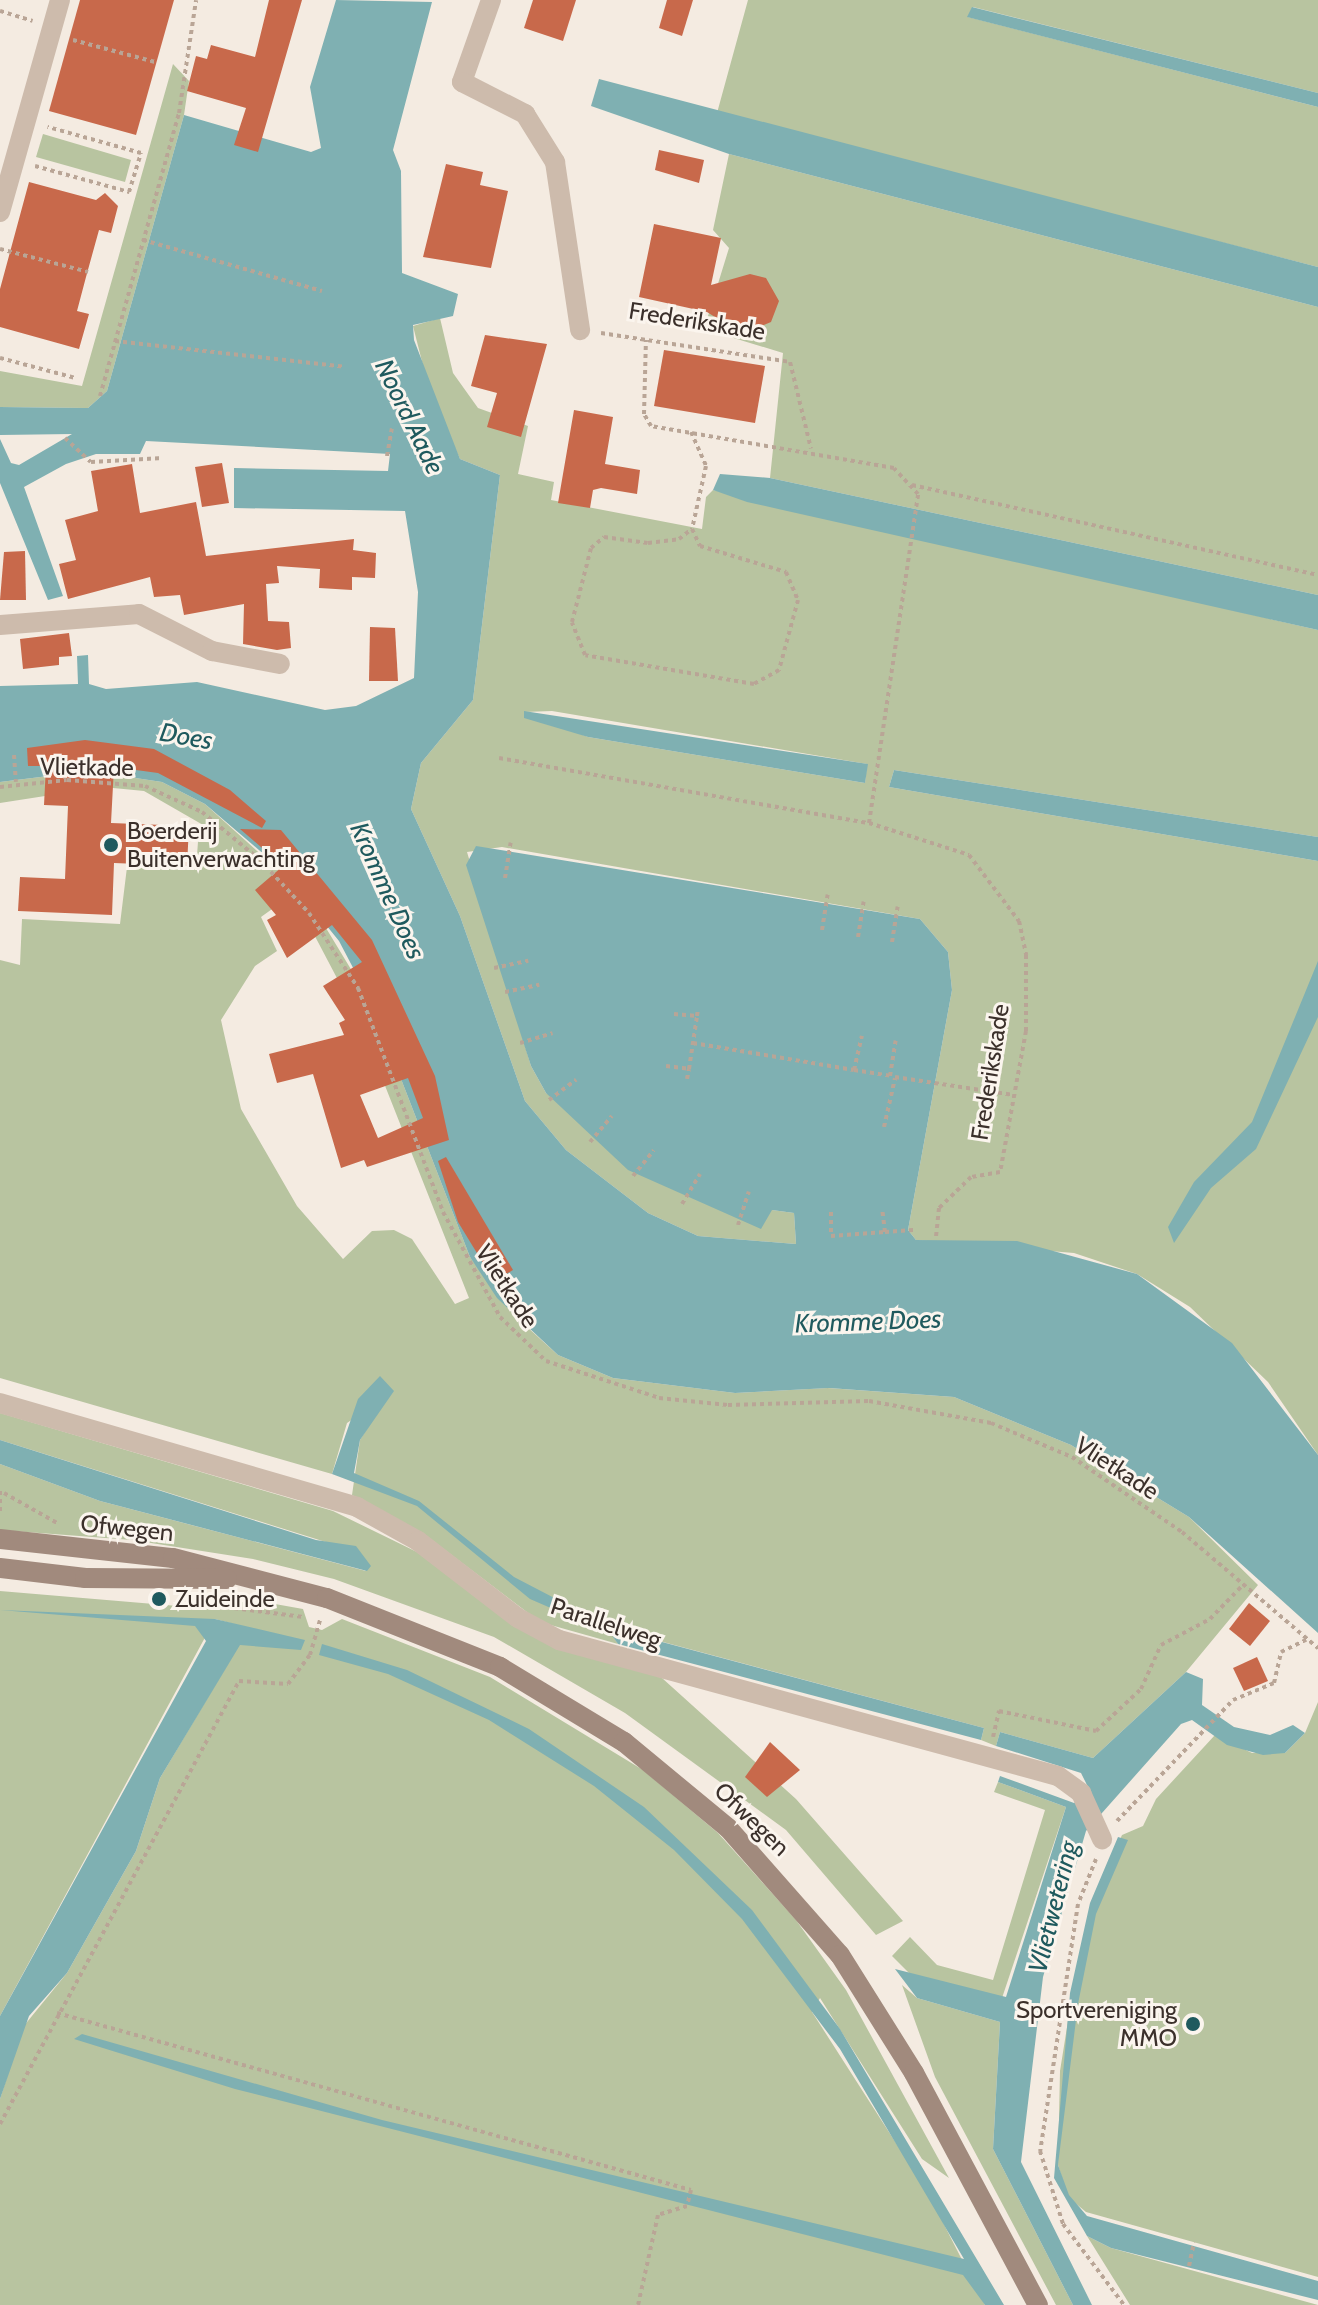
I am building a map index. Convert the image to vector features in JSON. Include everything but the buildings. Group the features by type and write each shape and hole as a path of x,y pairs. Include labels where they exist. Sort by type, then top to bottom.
{"main road":[{"name":"Ofwegen","path":"0,1539 173,1558 327,1598 500,1667 624,1742 728,1828 840,1955 879,2012 1038,2305"},
{"name":"Ofwegen","path":"0,1568 85,1578 247,1578"}],"street":[{"path":"0,212 60,0"},
{"path":"491,0 462,82 525,114 555,162 580,330"},
{"path":"0,625 139,614 212,651 280,664"},
{"name":"Parallelweg","path":"0,1403 357,1507 418,1541 518,1618 559,1640 994,1756 1058,1776 1081,1793 1100,1833"}],"path":[{"path":"100,396 179,113 196,0"},
{"path":"0,11 155,62"},
{"path":"14,160 129,192 141,153 26,121"},
{"path":"143,240 322,291"},
{"path":"0,249 88,272"},
{"name":"Frederikskade","path":"580,330 790,362 811,449"},
{"path":"646,340 644,414 651,426 811,449 894,468 912,485 920,505 869,823"},
{"path":"115,341 345,367"},
{"path":"0,358 75,378"},
{"path":"387,456 392,428"},
{"path":"691,432 706,466 692,529 700,546 786,572 798,600 779,670 754,684 585,655 572,622 591,548 604,537 648,543 679,539 692,529"},
{"path":"65,438 91,462 163,458"},
{"path":"912,485 1318,575"},
{"path":"14,755 16,782"},
{"name":"Frederikskade","path":"499,758 869,823 969,855 1019,921 1028,995 1000,1172 971,1177 939,1208 936,1237"},
{"name":"Vlietkade","path":"0,787 67,780 145,786 202,812 260,860 337,951 358,988 443,1212 500,1317 546,1361 659,1398 728,1405 869,1401 991,1423 1072,1457 1182,1532 1318,1648"},
{"path":"505,878 511,842"},
{"path":"822,930 828,894"},
{"path":"858,937 864,901"},
{"path":"892,942 898,906"},
{"path":"494,968 528,961"},
{"path":"505,992 539,985"},
{"path":"687,1079 698,1009"},
{"path":"674,1014 697,1016"},
{"path":"520,1043 553,1033"},
{"path":"854,1070 862,1036"},
{"path":"884,1127 896,1040"},
{"path":"693,1043 1014,1095"},
{"path":"666,1066 689,1069"},
{"path":"549,1100 576,1080"},
{"path":"590,1142 612,1116"},
{"path":"633,1176 654,1150"},
{"path":"682,1204 700,1174"},
{"path":"738,1225 749,1192"},
{"path":"882,1209 885,1232"},
{"path":"831,1212 831,1236 916,1230"},
{"path":"0,1511 2,1492 62,1528"},
{"path":"994,1756 999,1711 1096,1731 1141,1689 1161,1645 1210,1619 1242,1586"},
{"path":"0,2124 57,2013 166,1827 239,1681 288,1684 310,1655 320,1619 226,1607"},
{"path":"1124,2305 1063,2224 1040,2151 1078,1904 1100,1833 1168,1772 1219,1712 1274,1683 1281,1652 1305,1639"},
{"path":"57,2013 691,2190 687,2206 658,2215 638,2305"},
{"path":"1189,2266 1194,2243"}],"green space":[{"path":"748,0 1318,0 1318,93 973,7 968,17 1318,107 1318,267 717,113"},
{"path":"173,64 189,81 184,115 107,391 88,408 0,407 0,371 82,386"},
{"path":"43,134 131,160 125,182 36,157"},
{"path":"729,154 1318,307 1318,595 770,478 783,353 704,329 729,248 713,230"},
{"path":"440,318 453,373 478,408 528,426 518,474 554,482 551,500 702,529 706,497 713,490 1318,630 1318,837 894,770 889,787 1318,861 1318,1455 1268,1382 1190,1307 1137,1274 1074,1253 916,1240 908,1230 952,990 948,952 920,919 502,847 467,852 531,1066 546,1093 772,1210 794,1213 796,1244 698,1236 648,1213 566,1150 525,1101 460,916 411,809 421,763 473,700 500,475 460,459 430,393 413,326","holes":["552,711 867,764 865,783 588,737 524,712"]},
{"path":"89,771 162,782 205,804 306,895 372,1004 470,1257 515,1316 558,1355 613,1378 735,1393 828,1388 954,1397 1071,1445 1189,1517 1258,1585 1186,1672 1093,1758 1000,1732 996,1746 981,1740 984,1728 607,1627 618,1644 540,1622 424,1534 352,1495 360,1440 387,1396 347,1423 332,1474 0,1378 0,960 20,965 22,919 120,924 127,867 196,869 199,828 217,833 144,791 103,787 0,803 0,782","holes":["286,899 308,923 359,1020 469,1298 455,1304 412,1239 394,1230 372,1231 343,1259 297,1206 241,1109 221,1020 255,966 277,951 261,917"]},
{"path":"0,1413 333,1511 417,1552 515,1627 662,1678 796,1799 903,1921 876,1935 786,1830 625,1713 494,1637 334,1579 253,1559 132,1540 0,1530 0,1464 100,1501 366,1571 348,1549 0,1440"},
{"path":"0,1591 225,1610 230,1596 303,1609 309,1627 322,1630 342,1619 490,1677 643,1770 718,1833 796,1920 846,1990 949,2178 922,2159 820,1998 812,2012 928,2193 985,2305 0,2305 0,2099 23,2027 67,1973 136,1851 160,1778 249,1628 215,1619 0,2016"},
{"name":"Sportvereniging MMO","path":"1318,1702 1318,2277 1086,2212 1068,2197 1058,2165 1060,2071 1075,1977 1097,1891 1122,1835 1143,1826 1156,1799 1215,1735 1252,1753 1285,1753 1305,1733"},
{"path":"998,1782 1066,1807 1002,1998 912,1976 892,1956 910,1937 937,1965 993,1980 1045,1810 994,1792"},
{"path":"902,1985 917,1998 1000,2022 993,2149 1073,2305 1056,2305 935,2077"},
{"path":"1087,2236 1111,2248 1318,2305 1130,2305"}],"water":[{"path":"336,0 432,2 393,150 401,171 402,273 458,294 453,316 413,325 414,340 460,459 500,475 473,700 421,763 411,809 460,916 525,1101 566,1150 648,1213 698,1236 796,1244 794,1213 772,1210 761,1229 628,1170 546,1093 531,1066 466,865 476,846 920,919 948,952 952,990 908,1230 916,1240 1017,1241 1137,1274 1232,1343 1318,1455 1318,1633 1189,1517 1071,1445 954,1397 829,1388 735,1393 613,1378 558,1355 497,1298 470,1257 372,1004 339,941 280,868 205,804 162,782 89,771 0,782 0,686 78,684 77,656 88,655 89,684 106,689 197,682 325,710 356,706 414,678 418,592 405,511 234,508 234,468 388,471 390,454 146,441 140,454 96,454 66,464 24,487 63,596 48,600 0,483 0,439 11,463 19,465 72,434 0,435 0,407 88,408 107,391 184,115 311,152 321,148 310,87"},
{"path":"972,7 1318,93 1318,107 967,17"},
{"path":"599,79 1318,267 1318,307 729,154 591,106"},
{"path":"720,474 770,478 1318,595 1318,630 747,502 713,490"},
{"path":"524,711 868,764 865,783 588,737 524,718"},
{"path":"894,770 1318,837 1318,861 889,787"},
{"path":"1318,961 1318,1017 1256,1149 1211,1188 1174,1243 1168,1227 1194,1182 1252,1122"},
{"path":"380,1376 394,1391 360,1440 354,1473 419,1501 514,1577 587,1615 583,1622 530,1599 417,1506 332,1474 358,1399"},
{"path":"0,1440 316,1540 356,1546 371,1566 367,1571 100,1501 0,1464"},
{"path":"0,1610 215,1619 305,1640 301,1650 240,1645 160,1778 136,1851 67,1973 29,2016 0,2099 0,2016 206,1641 195,1626"},
{"path":"606,1627 984,1728 981,1740 618,1644"},
{"path":"322,1644 407,1670 529,1729 644,1807 752,1910 840,2029 1004,2305 985,2305 963,2275 235,2089 74,2039 82,2034 382,2120 964,2259 840,2049 742,1919 674,1850 594,1786 489,1720 388,1674 319,1655"},
{"name":"Vlietwetering","path":"1186,1672 1203,1679 1202,1705 1234,1727 1270,1735 1293,1725 1305,1733 1285,1753 1263,1755 1227,1745 1192,1720 1181,1724 1086,1831 1043,1977 1021,2162 1092,2305 1073,2305 993,2149 1000,2022 917,1998 895,1969 1006,1997 1066,1807 998,1782 1000,1776 1074,1803 1091,1793 1081,1773 996,1746 1000,1732 1093,1758"},
{"path":"1118,1837 1128,1840 1096,1914 1078,2004 1058,2165 1069,2195 1087,2216 1318,2281 1318,2300 1111,2248 1087,2236 1054,2178 1070,1993 1090,1903"}],"place":[{"name":"Boerderij Buitenverwachting","path":"111,845"},
{"name":"Zuideinde","path":"159,1599"},
{"name":"Sportvereniging MMO","path":"1193,2024"}],"water label":[{"name":"Noord Aade","path":"409,417"},
{"name":"Does","path":"186,737"},
{"name":"Kromme Does","path":"387,891"},
{"name":"Kromme Does","path":"868,1322"}]}
